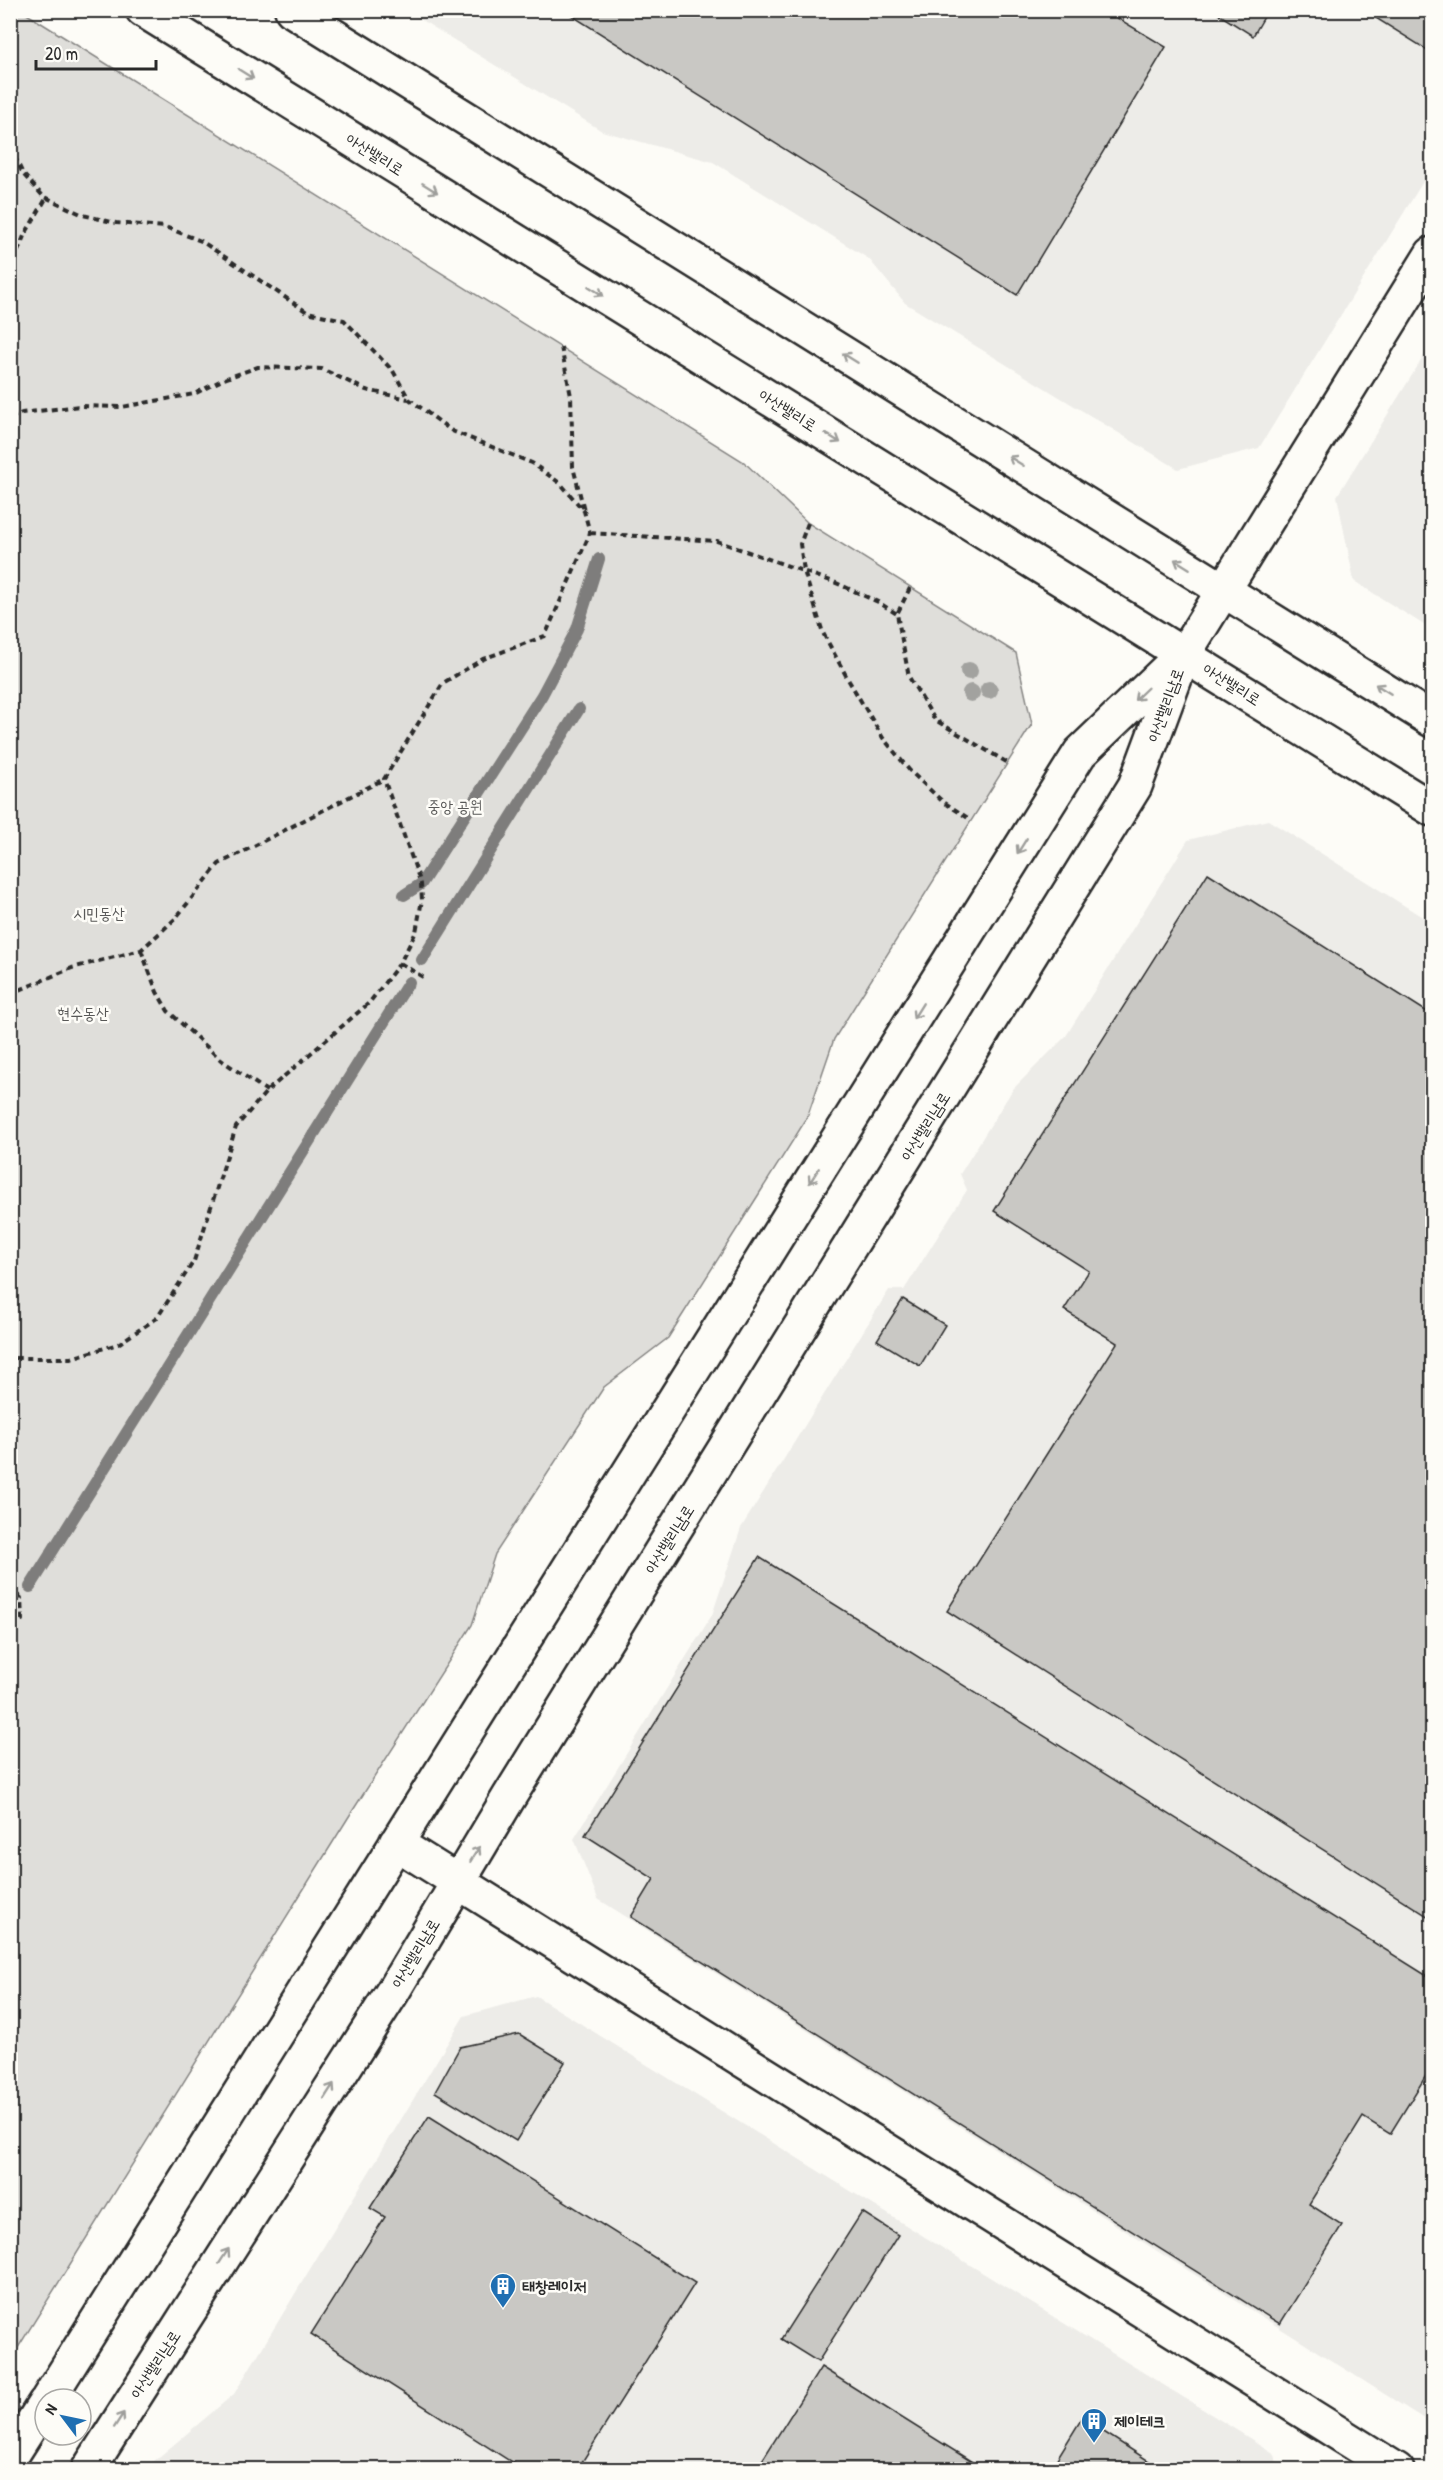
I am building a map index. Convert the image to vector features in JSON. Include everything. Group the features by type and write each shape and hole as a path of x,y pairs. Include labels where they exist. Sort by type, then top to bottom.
{"street":[{"name":"아산밸리로","path":"143,10 1432,809"},
{"path":"292,10 1432,720"},
{"path":"1184,654 1432,255"},
{"name":"아산밸리남로","path":"56,2387 1080,753 1184,654"},
{"name":"아산밸리남로","path":"88,2469 387,2001 457,1882 1135,786 1184,654"},
{"path":"396,1844 1396,2469"},
{"path":"10,2458 33,2422"}],"path":[{"path":"10,147 23,174 47,197 83,215 116,223 165,227 201,241 231,258 307,312 344,320 393,371 409,399 452,431 532,463 561,484 584,511"},
{"path":"10,271 24,236 47,197"},
{"path":"10,994 72,968 141,950 175,919 219,864 384,779 443,683 483,659 545,636 590,533 573,467 571,396 561,347"},
{"path":"10,418 34,411 80,406 122,407 194,394 224,379 258,367 322,369 366,390 409,399"},
{"path":"808,523 800,544 804,570 823,633 883,738 910,771 942,801 971,820"},
{"path":"590,533 717,541 804,570 878,602 897,614"},
{"path":"910,588 897,614 909,677 935,720 1008,763"},
{"path":"10,1358 71,1358 118,1344 157,1318 194,1261 236,1127 267,1091 369,1003 400,963 416,932 422,900 421,884 384,779"},
{"path":"141,950 157,992 168,1011 221,1060 267,1091"},
{"path":"400,963 426,979"},
{"path":"10,1588 21,1598 22,1620 10,1624"}],"shaded area":[{"path":"407,11 1432,11 1432,167 1259,448 1178,469 905,303 869,259 713,162 602,131"},
{"path":"1432,343 1432,630 1354,581 1337,496"},
{"path":"1268,820 1432,923 1432,2424 598,1899 574,1839 712,1615 741,1528 889,1290 904,1290 967,1190 960,1174 1013,1089 1066,1036 1188,840"},
{"path":"536,1996 1275,2454 1278,2469 148,2470 153,2462 234,2394 464,2016"}],"green space":[{"name":"중앙 공원","path":"10,11 22,11 744,462 808,523 1016,653 1032,724 834,1039 807,1118 668,1338 604,1387 495,1554 472,1625 348,1818 11,2359"}],"building":[{"path":"563,10 1104,10 1166,47 1017,295"},
{"path":"1212,10 1268,10 1253,36"},
{"path":"1363,10 1432,10 1432,53"},
{"path":"1208,873 1432,1015 1432,1919 947,1611 1117,1343 1064,1310 1089,1271 994,1211"},
{"path":"903,1299 945,1325 920,1366 877,1340"},
{"path":"759,1557 1432,1979 1432,2066 1390,2134 1363,2117 1309,2204 1342,2225 1280,2324 631,1917 654,1879 585,1835"},
{"path":"519,2034 565,2062 516,2141 435,2092 460,2047"},
{"name":"태창레이저","path":"429,2116 695,2283 577,2470 524,2470 311,2334 385,2217 370,2208"},
{"path":"862,2212 898,2235 818,2362 781,2339"},
{"path":"821,2367 985,2470 756,2470"},
{"name":"제이테크","path":"1082,2418 1163,2470 1050,2470"}],"waterway":[{"path":"404,895 421,884 542,695 577,629 599,559"},
{"path":"422,960 579,709"},
{"path":"30,1587 409,982"}],"place":[{"name":"태창레이저","path":"503,2309"},
{"name":"제이테크","path":"1094,2444"}],"park label":[{"name":"시민동산","path":"99,913"},
{"name":"현수동산","path":"83,1013"}]}
